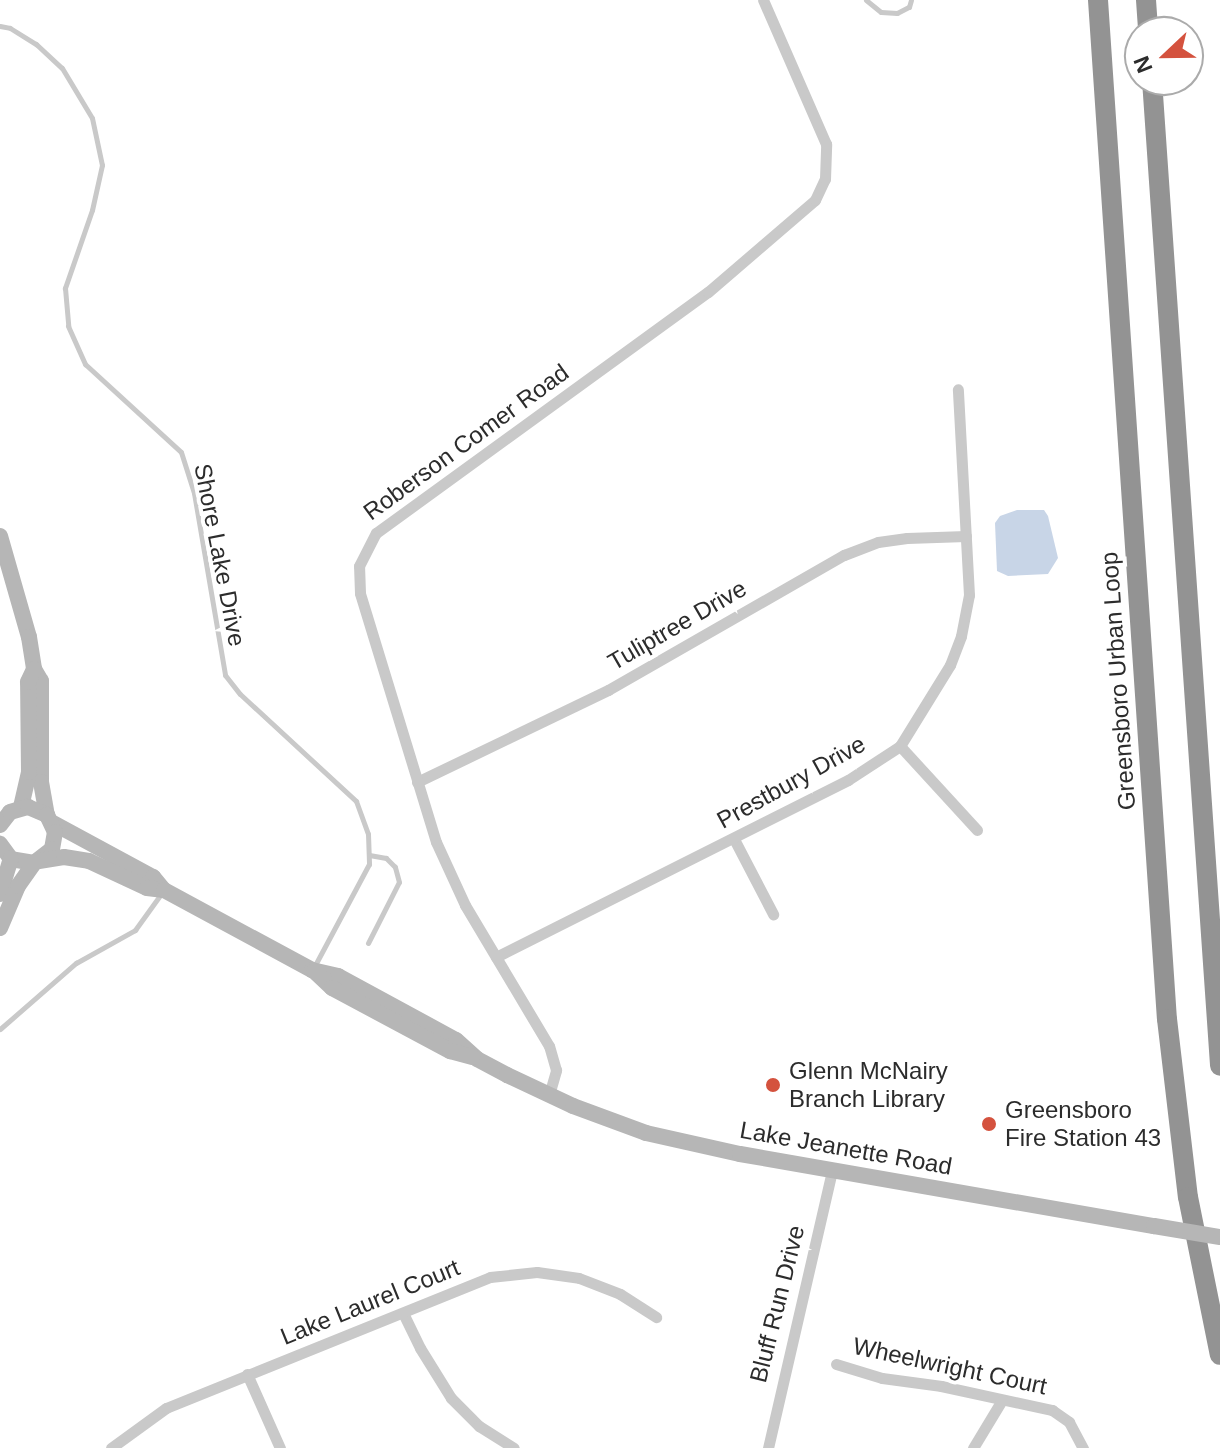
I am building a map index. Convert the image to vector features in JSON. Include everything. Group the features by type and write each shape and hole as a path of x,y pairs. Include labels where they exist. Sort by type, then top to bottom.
{"highway":[{"name":"Greensboro Urban Loop","path":"1098,0 1170,1049 1188,1197 1220,1355"},
{"path":"1153,96 1220,1066"}],"street":[{"name":"Roberson Comer Road","path":"549,1095 556,1070 549,1046 454,883 417,782 360,593 362,556 376,533 708,292 815,200 828,167 826,144 763,0"},
{"name":"Prestbury Drive","path":"496,957 848,780 900,746 950,665 961,636 969,595 958,389"},
{"path":"0,536 26,623 34,669 41,681 41,782 50,819 52,849 18,886 0,928"},
{"name":"Tuliptree Drive","path":"417,782 608,690 844,555 878,542 966,536"},
{"path":"8,814 29,772 28,682 34,669"},
{"path":"900,746 977,830"},
{"name":"Lake Jeanette Road","path":"8,814 35,808 153,877 164,890 312,970 338,976 456,1040 477,1059 549,1095 646,1133 832,1170 1220,1237"},
{"path":"734,839 773,914"},
{"path":"0,844 11,859 0,894"},
{"name":"Lake Jeanette Road","path":"11,859 37,862 76,858 105,867 147,888 164,890"},
{"name":"Bluff Run Drive","path":"768,1448 832,1170"},
{"name":"Lake Laurel Court","path":"111,1448 166,1408 490,1277 537,1272 579,1278 620,1294 656,1317"},
{"path":"403,1313 420,1348 451,1398 479,1426 514,1448"},
{"name":"Wheelwright Court","path":"836,1364 882,1378 941,1386 1052,1410 1069,1422 1083,1448"},
{"path":"247,1374 280,1448"},
{"path":"973,1448 1002,1400"}],"lane":[{"path":"866,0 881,12 897,13 909,7 911,0"},
{"name":"Shore Lake Drive","path":"0,26 36,44 62,68 92,118 102,165 92,210 65,288 68,326 85,364 181,452 199,516 225,675 240,694 356,801 368,834 369,855"},
{"path":"312,970 369,864 369,855 386,858 395,867 399,882 368,943"},
{"path":"0,1029 76,963 135,930 164,890"}],"water":[{"path":"1017,510 1044,510 1048,516 1058,558 1048,574 1008,576 997,571 995,523 1000,516"}],"place":[{"name":"Glenn McNairy Branch Library","path":"773,1085"},
{"name":"Greensboro Fire Station 43","path":"989,1124"}]}
